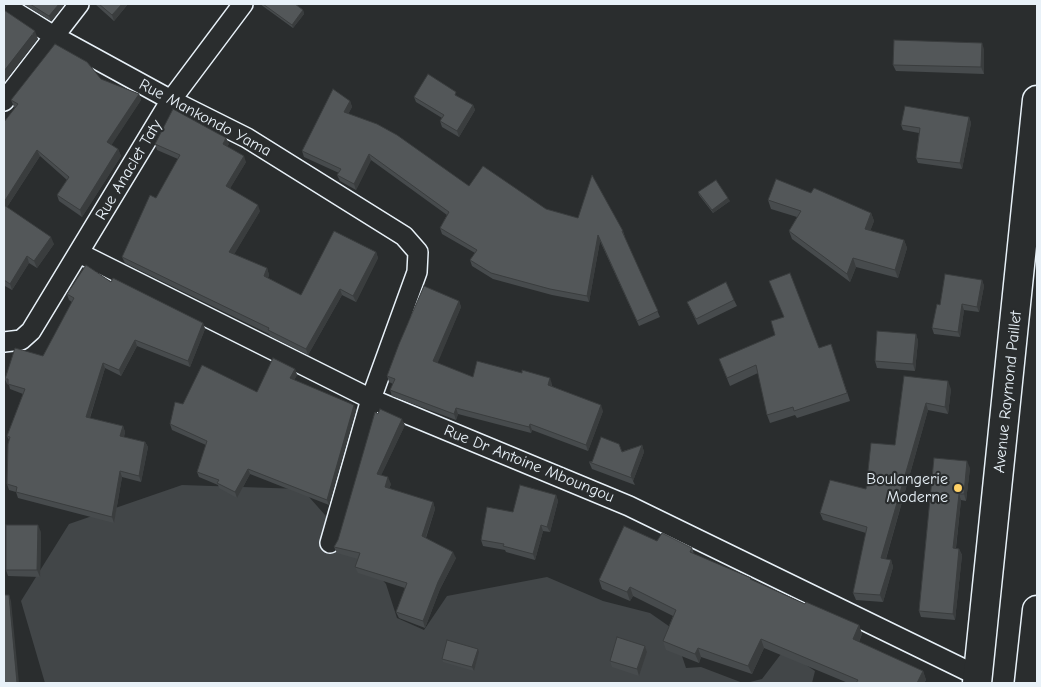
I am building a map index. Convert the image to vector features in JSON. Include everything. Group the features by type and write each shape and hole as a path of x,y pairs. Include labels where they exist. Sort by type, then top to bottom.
{"main road":[{"name":"Avenue Raymond Paillet","path":"978,680 1037,100"},
{"path":"1028,683 1037,610"}],"street":[{"path":"4,101 79,4"},
{"name":"Rue Anaclet Taty","path":"12,341 31,331 172,100 243,4"},
{"name":"Rue Mankondo Yama","path":"4,5 54,36 247,138 404,236 418,252 417,272 372,399"},
{"name":"Rue Dr Antoine Mboungou","path":"79,253 372,399 629,506 978,680"},
{"path":"330,543 372,399"}],"shaded area":[{"path":"182,485 302,489 386,584 397,618 424,630 447,596 547,577 603,601 650,613 673,629 686,668 701,667 743,683 45,683 21,601 69,524"},
{"path":"784,650 815,671 812,683 746,683 762,679"}],"building":[{"path":"30,4 59,4 49,16"},
{"path":"99,4 122,4 112,15"},
{"path":"263,4 295,4 303,10 292,25"},
{"path":"4,10 35,31 4,71"},
{"path":"894,40 982,43 981,67 893,65"},
{"path":"55,44 87,62 101,79 139,94 107,142 118,149 80,210 57,195 69,177 37,150 4,202 4,122 18,104 11,100"},
{"path":"428,74 456,92 455,95 473,105 457,131 440,121 444,115 414,97"},
{"path":"333,89 350,101 344,112 377,124 397,135 469,186 483,166 546,209 578,218 592,175 623,231 658,311 637,321 598,235 587,296 550,289 491,273 470,260 477,250 440,228 449,212 369,154 354,184 337,175 341,169 302,151"},
{"path":"905,106 969,117 960,163 916,158 920,128 901,125"},
{"path":"173,109 226,138 223,144 244,156 226,186 258,205 229,252 267,268 264,276 301,295 334,231 376,252 353,296 340,289 306,349 268,330 269,328 122,257 150,195 156,198 180,155 155,144"},
{"path":"776,179 811,193 814,188 871,213 865,229 904,240 895,270 853,258 847,274 789,231 801,211 768,200"},
{"path":"716,180 728,198 712,210 698,192"},
{"path":"4,205 51,237 34,261 27,256 10,284 4,280"},
{"path":"86,265 111,282 113,278 203,323 188,361 135,340 119,370 103,363 86,417 123,426 120,436 145,442 139,476 120,471 112,517 16,492 17,487 7,484 8,444 10,437 7,436 25,389 8,384 8,379 5,379 15,348 43,356 74,298 67,294"},
{"path":"790,273 819,348 831,344 847,393 794,411 793,407 767,415 756,365 727,378 719,359 775,335 771,321 784,317 769,281"},
{"path":"945,274 982,280 977,307 962,304 958,332 932,328 937,304 940,305"},
{"path":"726,282 734,300 696,319 687,302"},
{"path":"424,286 459,301 433,361 473,377 477,361 522,373 522,370 550,378 548,385 601,405 586,445 530,424 529,427 456,408 454,414 390,390 395,379 387,376"},
{"path":"877,331 916,334 913,364 875,361"},
{"path":"273,358 295,369 290,378 354,405 327,500 248,469 235,492 217,483 219,480 197,472 207,441 170,424 175,402 183,404 202,365 257,392"},
{"path":"904,376 948,381 945,407 926,403 881,558 891,560 880,595 853,593 867,527 820,513 830,480 866,489 871,443 895,445"},
{"path":"380,409 402,419 377,474 388,477 385,487 433,502 422,536 453,552 438,582 423,621 396,612 407,583 355,567 360,553 334,547 338,540 375,412 378,414"},
{"path":"601,437 619,444 622,452 642,445 631,475 632,478 589,462 592,462"},
{"path":"934,458 967,461 964,494 959,494 953,548 959,549 953,614 919,611"},
{"path":"520,485 556,495 547,527 541,525 533,554 503,546 504,544 481,540 487,507 513,512"},
{"path":"6,525 38,525 37,570 6,570"},
{"path":"624,526 657,541 662,533 692,548 690,552 805,604 806,602 859,625 853,639 923,671 917,683 856,683 858,680 761,639 748,666 698,648 695,654 663,641 676,610 630,587 627,592 599,580"},
{"path":"4,595 9,595 17,683 4,683"},
{"path":"617,637 645,646 637,669 610,661"},
{"path":"447,640 478,649 472,667 442,659"}],"place":[{"name":"Boulangerie Moderne","path":"958,488"}]}
